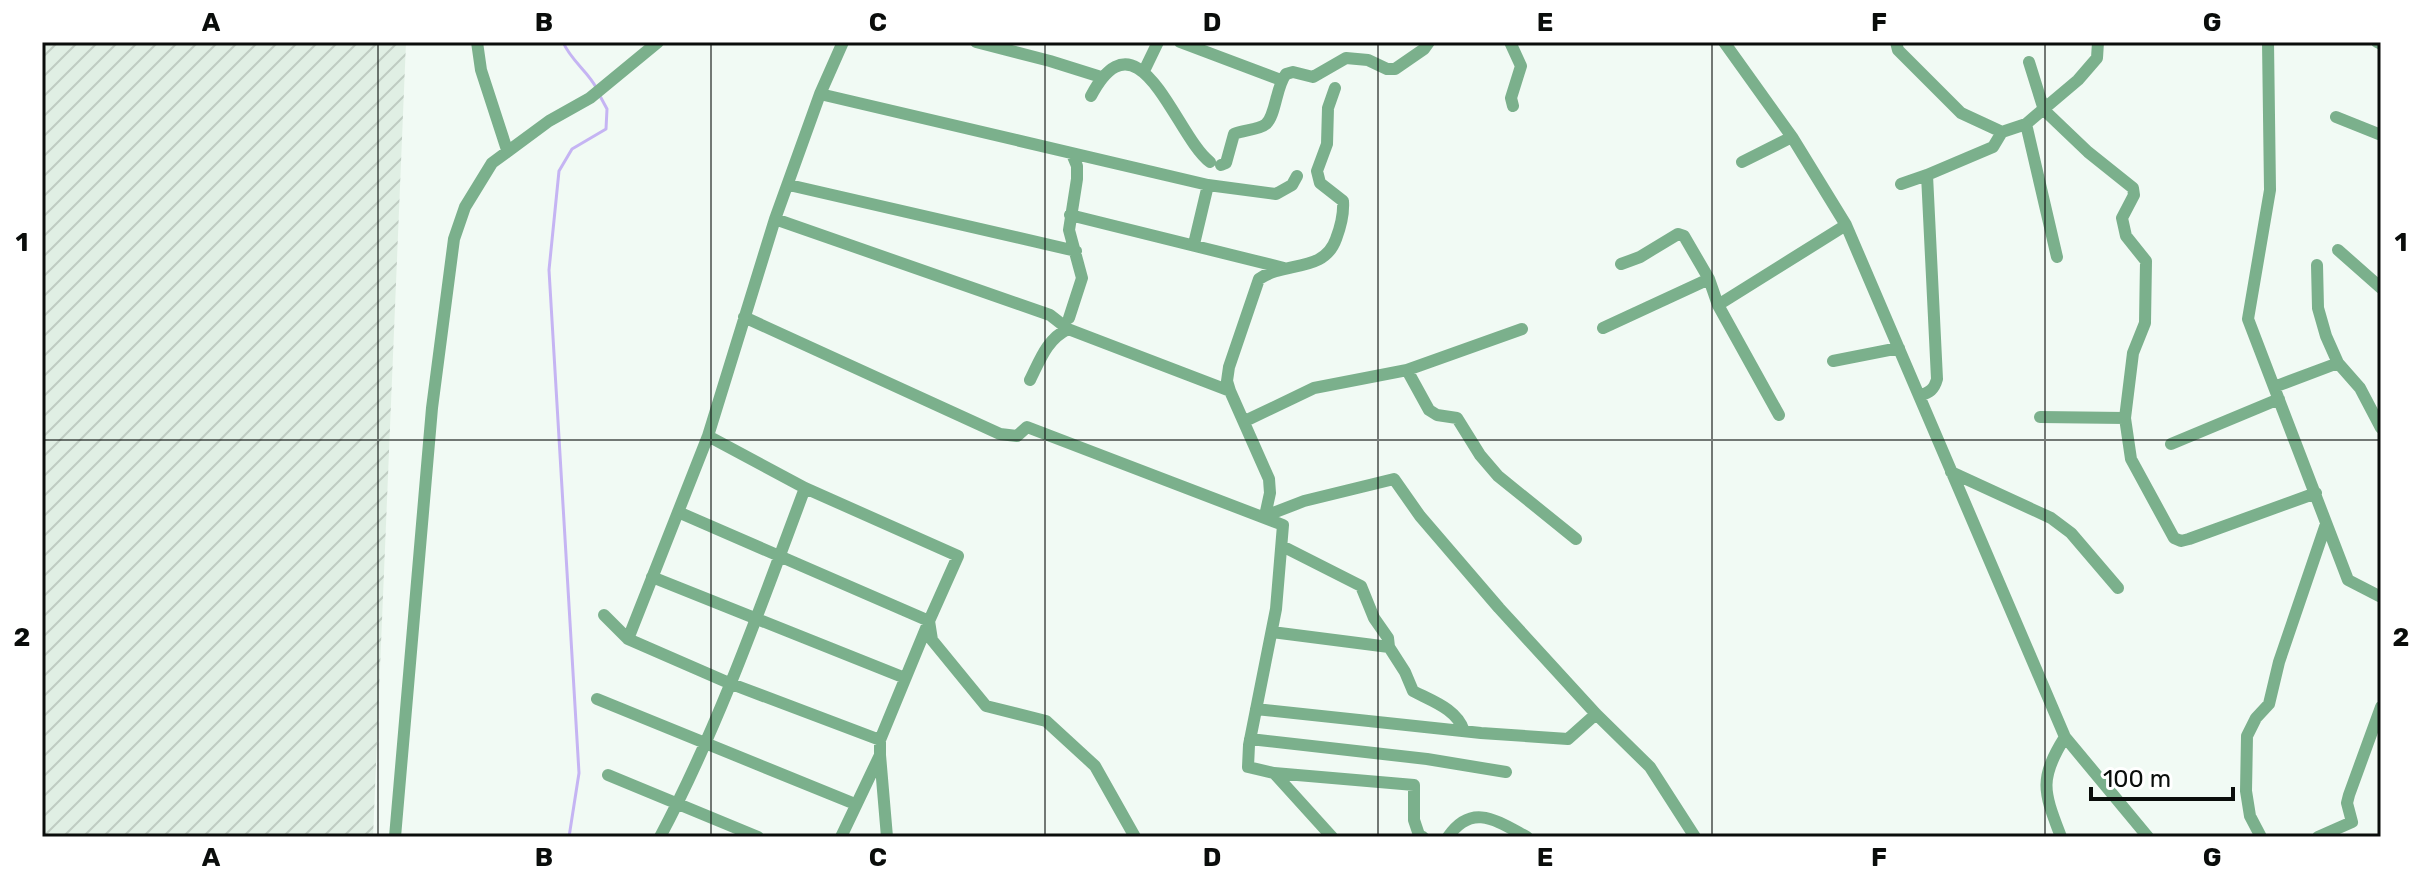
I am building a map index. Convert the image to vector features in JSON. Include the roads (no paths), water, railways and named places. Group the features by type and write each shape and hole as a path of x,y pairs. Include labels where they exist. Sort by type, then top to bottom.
{"street":[{"path":"477,42 481,70 507,150"},
{"path":"395,837 432,408 454,239 465,207 492,163 549,121 590,98 658,42"},
{"path":"628,639 708,436 775,219 820,94 843,42"},
{"path":"976,42 1101,77"},
{"path":"1144,71 1158,42"},
{"path":"1180,42 1281,80"},
{"path":"1091,96 1101,77 1121,65 1144,71 1187,130 1202,157 1215,163 1226,163 1234,134 1262,126 1268,120 1281,80 1286,74 1293,72 1313,77 1346,58 1368,60 1387,69 1395,69 1429,42"},
{"path":"1510,42 1521,66 1511,98 1513,106"},
{"path":"1724,42 1792,137 1846,225 2065,737 2148,837"},
{"path":"1896,42 1898,50 1961,113 2002,132"},
{"path":"1901,184 1993,147 2002,132 2026,124 2078,80 2097,58 2098,42"},
{"path":"2268,42 2270,190 2248,319 2348,580 2381,597"},
{"path":"2029,62 2044,110 2088,152 2133,188 2134,195 2122,218 2126,236 2146,261 2145,323 2133,353 2125,418 2131,459 2174,538 2181,541 2316,493"},
{"path":"1265,516 1270,493 1269,479 1230,391 1227,381 1229,367 1259,279 1268,273 1326,257 1343,221 1343,201 1320,183 1317,171 1327,144 1328,108 1335,88"},
{"path":"820,94 1208,185 1276,194 1292,185 1297,176"},
{"path":"2336,117 2381,135"},
{"path":"2026,124 2057,257"},
{"path":"1742,162 1792,137"},
{"path":"1030,380 1049,343 1068,323 1082,285 1069,230 1077,179 1077,166 1072,154"},
{"path":"1919,396 1930,393 1937,379 1927,175"},
{"path":"789,185 1076,251"},
{"path":"1194,244 1208,185"},
{"path":"1070,215 1286,268"},
{"path":"775,219 1050,315 1230,391"},
{"path":"1718,305 1846,225"},
{"path":"1621,264 1681,234 1709,279 1718,305 1779,415"},
{"path":"2338,250 2381,288"},
{"path":"2317,265 2318,308 2338,363 2360,388 2381,428"},
{"path":"1603,328 1709,279"},
{"path":"744,317 1000,434 1017,436 1027,427 1283,525 1272,632 1250,739 1248,767 1274,773 1414,785 1414,820 1419,835 1423,837"},
{"path":"1245,421 1314,388 1407,370 1522,329"},
{"path":"1833,361 1899,348"},
{"path":"2171,444 2338,363"},
{"path":"1407,370 1429,410 1437,415 1457,418 1480,455 1498,476 1576,539"},
{"path":"2040,417 2125,418"},
{"path":"708,436 805,488 958,556 880,740 887,837"},
{"path":"1951,472 2051,518 2071,533 2118,588"},
{"path":"1265,516 1304,501 1394,479 1444,545 1596,714 1650,767 1695,837"},
{"path":"660,837 678,803 729,683 805,488"},
{"path":"678,512 929,621"},
{"path":"2261,837 2250,816 2246,791 2247,736 2256,718 2269,704 2279,662 2326,524"},
{"path":"1282,546 1361,586 1374,618 1388,638 1389,647 1413,691 1443,706 1461,722 1464,731"},
{"path":"652,577 905,678"},
{"path":"604,615 628,639 729,683 880,740"},
{"path":"929,621 932,640 986,706 1046,721 1095,766 1135,837"},
{"path":"1272,632 1389,647"},
{"path":"597,699 855,804"},
{"path":"2318,837 2352,822 2347,803 2349,795 2381,707"},
{"path":"1256,709 1568,739 1596,714"},
{"path":"2061,837 2046,798 2046,774 2051,759 2065,737"},
{"path":"1250,739 1427,759 1506,772"},
{"path":"841,837 880,755"},
{"path":"1274,773 1332,837"},
{"path":"608,775 758,837"},
{"path":"1448,837 1454,827 1470,817 1492,818 1527,837"}],"waterway":[{"path":"563,42 597,89"},
{"path":"569,837 579,773 549,270 559,171 572,149 606,129 607,109 600,96"}]}
